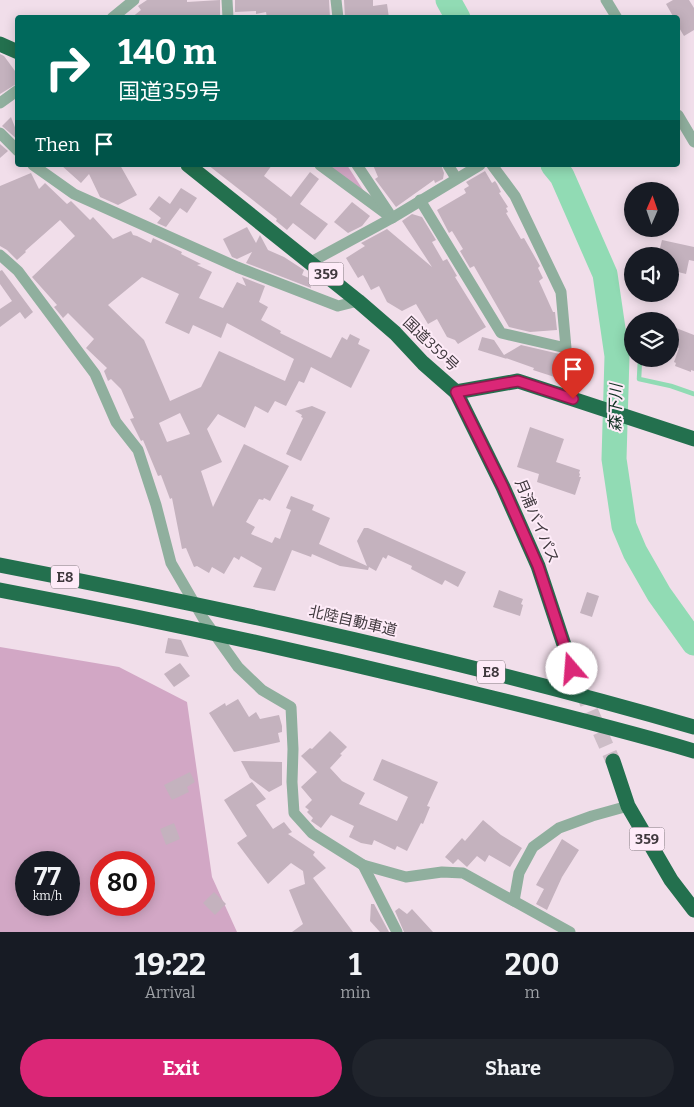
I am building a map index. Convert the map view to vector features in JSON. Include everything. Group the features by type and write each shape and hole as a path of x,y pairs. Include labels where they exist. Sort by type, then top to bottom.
{"highway":[{"path":"0,44 15,51"},
{"name":"国道359号","path":"191,167 358,301 395,333 423,363 456,392 518,381 694,439"},
{"name":"月浦バイパス","path":"456,392 503,487 538,566 572,669"},
{"name":"北陸自動車道","path":"0,565 130,590 309,629 499,674 694,727"},
{"name":"E8","path":"0,590 126,614 307,653 496,699 694,751"},
{"name":"359","path":"613,761 628,806 671,880 694,910"}],"street":[{"path":"116,15 134,0"},
{"path":"227,0 228,15"},
{"path":"336,0 338,15"},
{"path":"606,0 615,15"},
{"path":"0,103 15,92"},
{"path":"680,118 694,142"},
{"path":"0,133 15,148"},
{"path":"36,167 74,194 237,267 338,306 358,301"},
{"path":"323,167 392,218"},
{"path":"358,167 392,218"},
{"path":"449,167 456,178"},
{"path":"311,262 392,218 476,167"},
{"path":"420,200 501,333 566,348 561,292 515,196 493,167"},
{"path":"0,255 18,271 95,374 116,422 138,450 156,505 171,563 203,618 238,668 262,690 290,707 294,813 312,833 363,865 406,877 442,872 463,873 570,932"},
{"path":"514,901 519,873 533,847 559,828 628,806"},
{"path":"363,865 397,932"}],"shaded area":[{"path":"331,167 348,167 365,193"},
{"path":"0,647 119,667 187,702 212,877 237,932 0,932"}],"building":[{"path":"147,0 187,0 187,2 220,0 220,15 135,15 141,10 138,6"},
{"path":"235,0 329,0 330,15 266,15 266,12 256,14 256,11 235,12"},
{"path":"344,0 373,0 373,6 387,4 389,15 345,15"},
{"path":"673,0 689,0 694,8 694,30 684,36 680,29 680,15 672,15 666,4"},
{"path":"0,54 4,56 15,71 15,85 0,94"},
{"path":"11,117 15,127 15,137 2,126"},
{"path":"0,144 8,151 0,158"},
{"path":"63,167 121,167 137,195 118,205 100,197 89,174 81,183"},
{"path":"211,167 271,167 264,176 291,197 310,172 319,179 300,204 328,224 315,240 293,223 287,230 276,221 277,219"},
{"path":"374,167 442,167 444,173 443,179 435,183 434,180 396,207 375,179 378,177"},
{"path":"485,171 492,183 495,181 497,184 501,192 499,193 508,207 506,208 508,212 506,213 521,239 524,238 540,266 538,268 543,278 539,281 553,312 555,312 557,330 530,332 509,327 474,266 470,268 460,251 463,249 452,231 449,233 437,210 466,193 464,189 469,186 466,182"},
{"path":"31,173 39,189 45,183 67,204 71,201 90,220 93,217 113,239 131,231 133,235 151,243 153,238 182,252 181,254 201,264 197,265 212,272 199,298 223,308 237,282 246,286 242,277 265,286 259,302 268,307 261,320 281,331 280,333 331,358 342,337 347,340 350,334 360,339 358,344 370,350 351,388 311,367 304,383 299,381 286,406 275,401 268,413 255,406 245,428 218,414 207,429 222,462 201,471 213,507 244,444 289,466 270,501 264,498 263,500 259,499 246,522 255,527 251,534 272,543 275,537 280,539 291,510 286,508 291,496 314,505 312,510 330,518 319,544 367,566 357,541 364,528 368,528 466,572 458,587 445,580 442,585 411,569 412,566 388,555 386,559 383,557 376,571 369,567 368,570 340,566 312,554 311,557 292,550 275,591 253,587 262,568 241,556 239,560 234,557 224,574 212,567 209,573 197,566 194,567 186,548 182,549 172,498 170,499 161,475 158,476 143,440 141,441 130,419 134,418 121,389 111,379 108,381 104,371 107,368 86,348 94,339 68,313 63,318 54,307 57,305 32,277 75,236 60,220 17,260 0,246 0,186","holes":["142,277 179,294 165,323 189,334 193,325 221,338 227,323 294,359 285,381 219,351 201,387 170,401 144,340 108,305","180,413 190,434 167,442 159,423"]},
{"path":"181,188 197,198 187,213 180,208 166,227 157,223 161,218 149,209 159,196 170,204"},
{"path":"352,202 370,216 362,226 348,233 334,222"},
{"path":"412,214 422,217 436,240 432,242 443,261 447,259 457,276 455,277 486,327 458,344 455,340 447,337 437,319 428,324 416,304 402,311 387,302 379,286 371,290 363,275 358,278 346,258 365,246 361,243 387,229 432,267 402,221"},
{"path":"247,227 256,243 260,235 268,250 284,257 304,270 302,275 309,278 311,288 246,263 252,252 237,259 232,257 223,239"},
{"path":"662,240 694,247 694,261 689,260 686,274 679,272 679,247 660,247"},
{"path":"2,270 33,312 25,319 20,312 0,327 0,309 12,301 0,284 0,271"},
{"path":"679,329 694,335 694,371 691,370 691,372 678,367"},
{"path":"482,337 494,340 504,355 521,345 564,355 573,354 571,369 575,370 573,383 533,370 534,368 506,358 478,350"},
{"path":"312,406 326,412 301,461 286,454 303,418 301,417 302,415 295,411"},
{"path":"530,427 564,439 556,462 580,470 579,477 581,477 575,495 537,482 539,474 517,467"},
{"path":"499,590 523,599 520,616 493,607"},
{"path":"587,592 599,596 592,617 580,613"},
{"path":"168,638 181,640 189,657 165,653"},
{"path":"180,663 190,676 174,687 164,674"},
{"path":"238,699 249,717 256,712 260,719 279,715 282,726 282,732 278,733 280,742 234,752 209,713 225,703 226,706"},
{"path":"330,731 347,747 330,768 342,781 365,793 359,804 397,821 408,797 373,780 382,759 438,782 427,806 430,807 423,824 421,823 407,851 397,846 395,850 374,840 372,845 361,843 349,837 354,826 331,815 321,828 311,821 313,818 305,807 312,800 301,787 317,772 301,756 310,748 312,749"},
{"path":"241,761 282,762 282,785 269,792 250,778"},
{"path":"190,772 195,782 187,787 189,792 172,800 164,785"},
{"path":"252,782 266,799 256,805 273,829 284,822 292,832 288,834 315,852 313,855 326,868 313,878 353,932 292,932 303,924 289,890 305,884 303,871 291,863 268,884 237,843 247,836 224,800"},
{"path":"483,820 501,835 522,848 510,867 489,855 485,862 477,856 467,867 458,859 453,864 445,857 462,838 465,841"},
{"path":"174,823 180,839 166,845 160,829"},
{"path":"562,839 579,850 562,877 547,910 536,904 544,889 536,885"},
{"path":"214,892 226,904 215,915 203,903"},
{"path":"371,904 374,904 389,932 380,932 370,921"},
{"path":"399,908 407,914 412,909 433,932 404,932 395,911"}],"waterway":[{"name":"森下川","path":"448,0 456,15"},
{"name":"森下川","path":"555,167 562,176 605,274 617,356 614,459 624,526 635,552 659,594 694,643"},
{"path":"615,344 624,348"},
{"path":"640,367 639,379 671,386 694,394"}],"tunnel":[{"path":"572,669 613,761"}],"route":[{"path":"572,669 538,566 503,487 456,392 518,381 573,399"}]}
